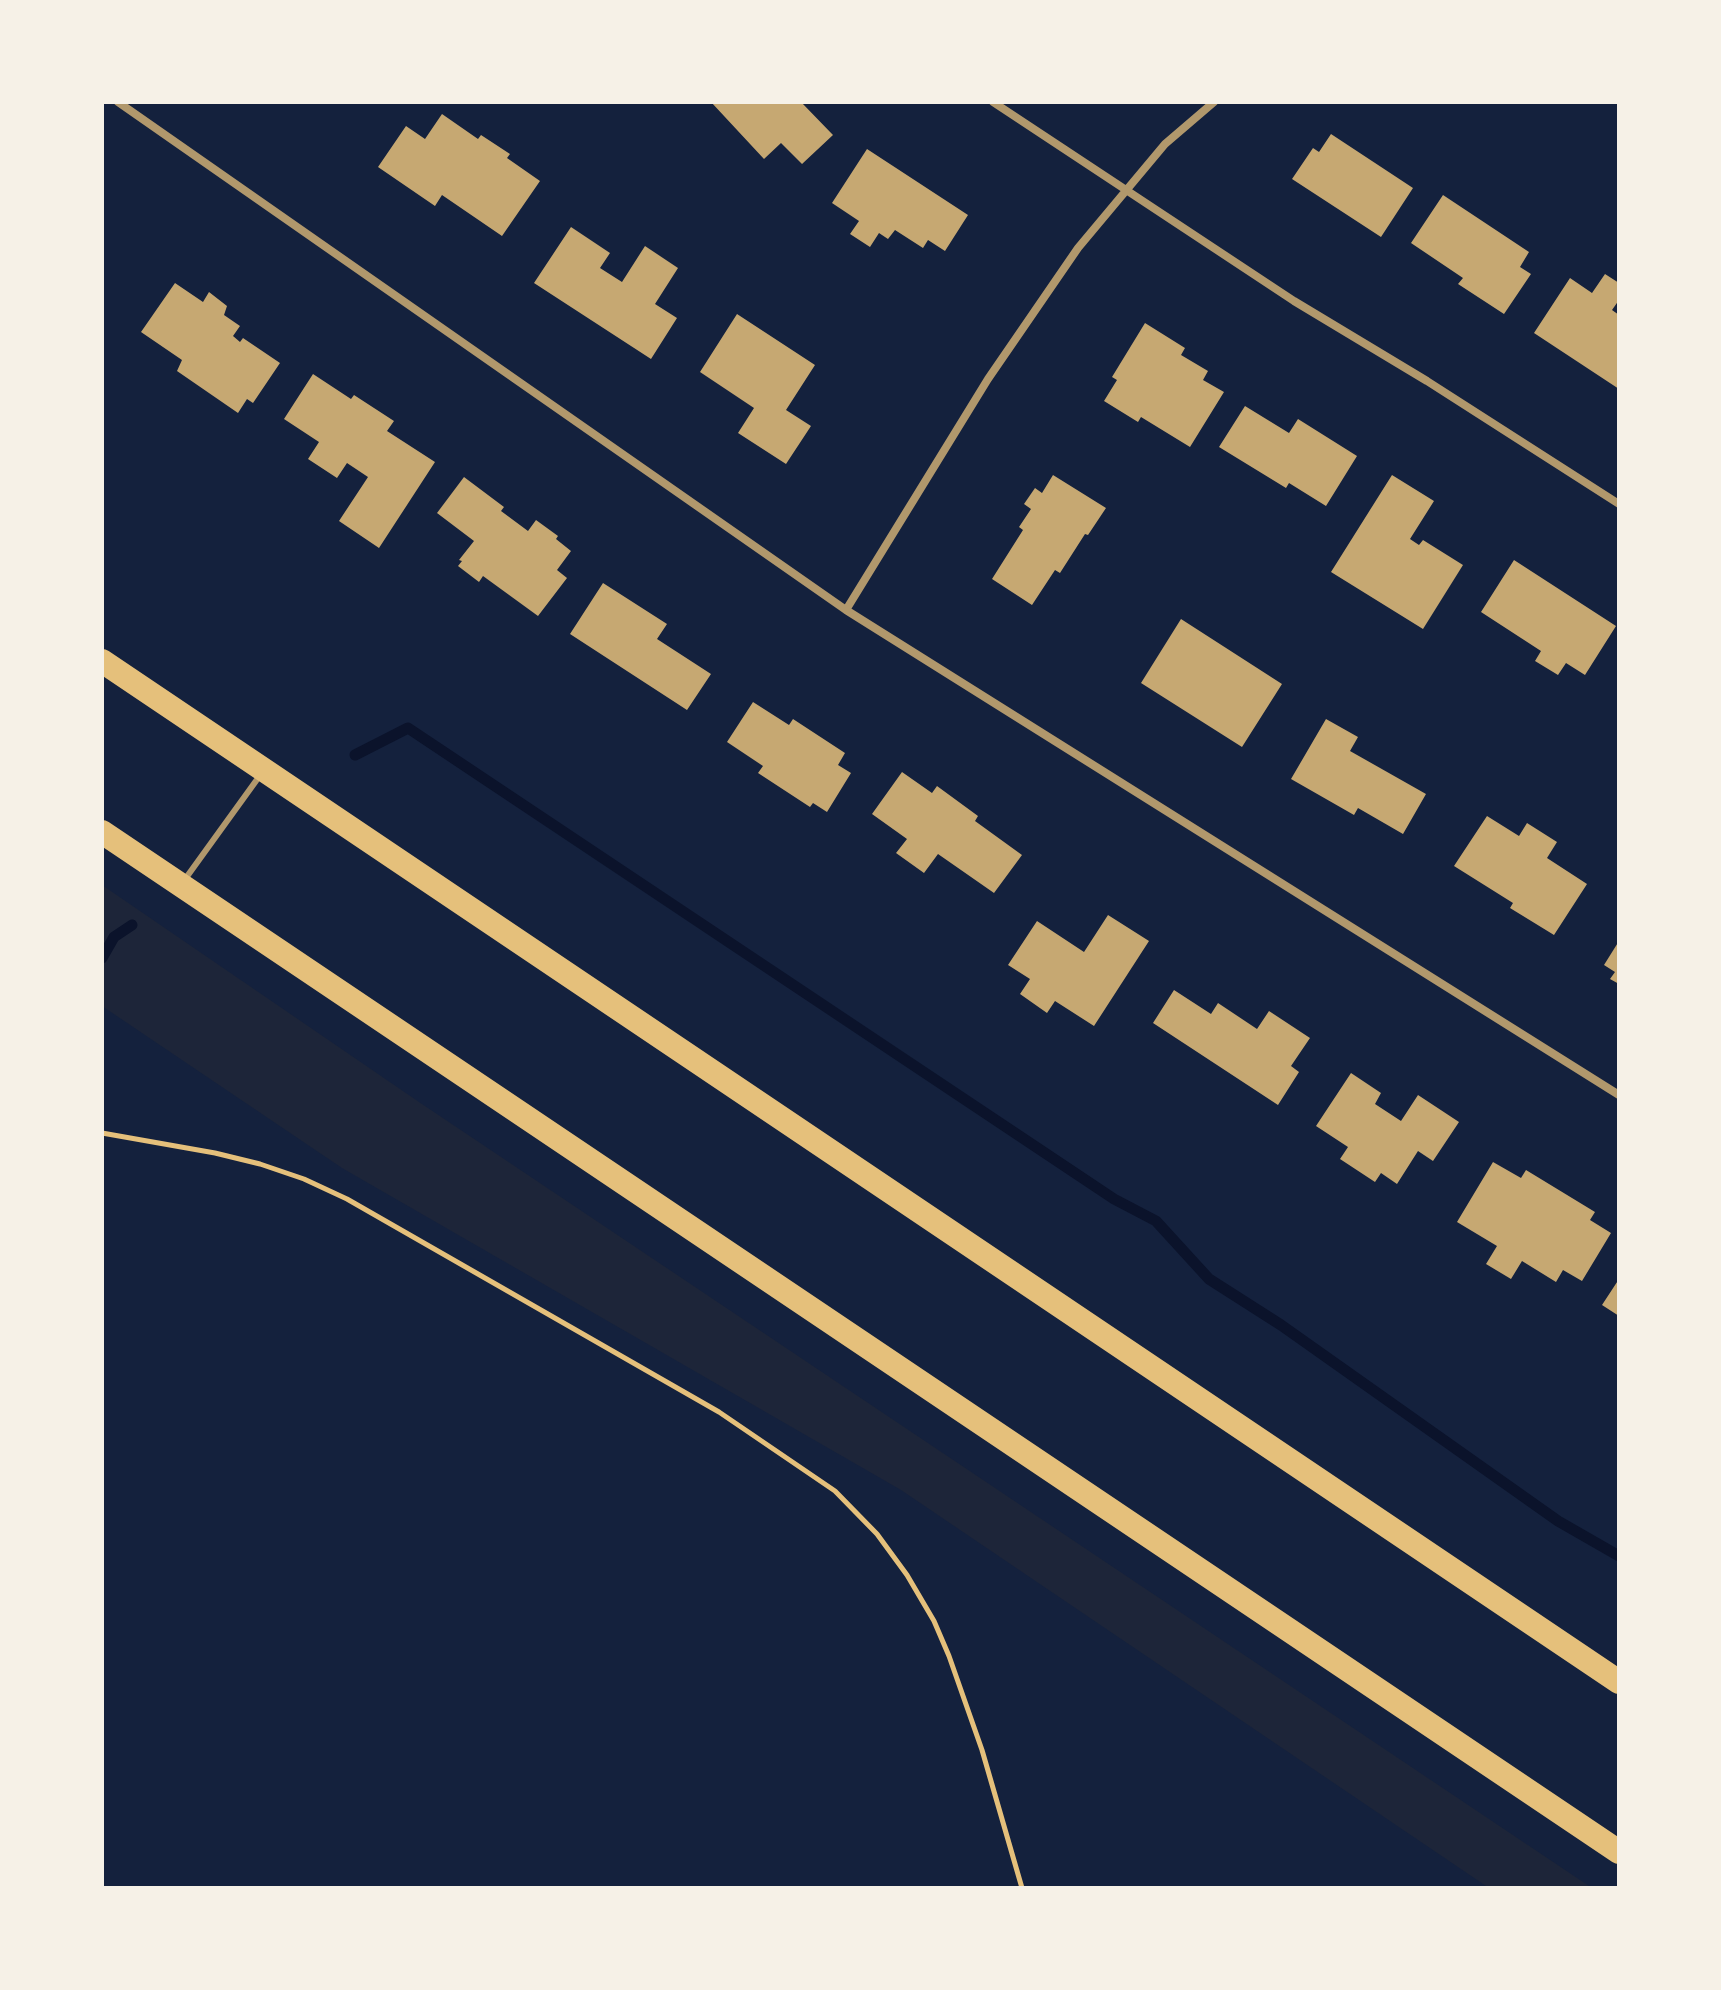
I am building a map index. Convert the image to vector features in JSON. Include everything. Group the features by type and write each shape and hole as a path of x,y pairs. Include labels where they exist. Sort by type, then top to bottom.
{"highway":[{"path":"102,661 1619,1682"},
{"path":"102,832 1619,1852"}],"street":[{"path":"118,102 846,610 1619,1095"},
{"path":"993,102 1294,301 1427,381 1619,504"},
{"path":"846,610 988,379 1078,248 1125,188 1165,144 1214,102"}],"lane":[{"path":"181,885 264,771"}],"path":[{"path":"102,1133 260,1164 304,1179 347,1199 719,1412 835,1491 877,1534 907,1575 934,1621 982,1750 1022,1888"}],"shaded area":[{"path":"102,885 419,1102 1592,1888 1489,1888 901,1490 342,1168 102,1006"}],"building":[{"path":"711,102 801,102 833,135 802,164 781,143 764,159"},
{"path":"442,114 478,139 481,135 510,154 507,158 540,181 502,236 442,195 435,206 378,167 406,126 425,139"},
{"path":"1331,134 1413,188 1381,237 1292,179 1313,148 1319,152"},
{"path":"867,149 968,215 945,251 928,240 923,248 895,230 888,239 879,233 870,247 850,234 859,221 832,203"},
{"path":"1443,195 1529,252 1520,267 1531,274 1504,314 1458,284 1463,278 1411,243"},
{"path":"571,227 610,253 600,268 622,282 645,246 678,268 655,304 677,318 651,359 534,283"},
{"path":"1605,274 1619,283 1619,300 1612,310 1619,315 1619,389 1534,333 1570,278 1592,293"},
{"path":"175,283 203,302 209,292 227,306 224,315 240,326 233,336 240,342 243,338 280,363 253,403 247,399 238,413 177,371 182,360 141,332"},
{"path":"737,314 815,365 786,410 811,426 786,464 738,433 754,408 700,372"},
{"path":"1145,323 1185,348 1181,355 1208,371 1203,380 1224,392 1190,447 1141,417 1138,422 1104,401 1117,380 1112,377"},
{"path":"313,374 351,399 354,395 394,421 387,431 435,462 379,548 339,521 368,477 347,463 337,478 308,459 319,442 284,419"},
{"path":"1245,406 1289,433 1298,419 1357,456 1326,506 1289,483 1286,488 1219,447"},
{"path":"1053,475 1106,508 1060,573 1055,570 1032,605 992,579 1023,530 1019,527 1031,509 1024,504 1035,488 1042,493"},
{"path":"1392,475 1434,501 1410,539 1419,545 1423,540 1463,565 1423,629 1331,572"},
{"path":"464,477 504,507 501,511 528,531 536,520 558,536 556,539 571,551 557,570 567,578 538,616 483,576 479,582 458,566 474,541 437,513"},
{"path":"1514,560 1616,626 1585,675 1566,663 1558,675 1535,661 1541,651 1481,612"},
{"path":"603,583 667,624 657,639 711,674 687,710 570,634"},
{"path":"1181,619 1282,684 1242,747 1141,683"},
{"path":"753,702 789,725 793,719 845,753 838,765 851,773 827,812 813,803 810,807 758,773 763,766 727,742"},
{"path":"1326,719 1358,737 1350,751 1426,794 1403,834 1358,808 1354,815 1291,779"},
{"path":"902,772 932,793 937,786 978,816 975,821 1022,855 994,893 938,854 924,873 896,853 907,839 872,814"},
{"path":"1487,816 1519,836 1527,823 1557,842 1547,858 1587,884 1554,935 1510,908 1513,903 1454,866"},
{"path":"1108,915 1149,941 1094,1026 1055,1001 1047,1013 1020,994 1030,979 1008,965 1037,921 1084,952"},
{"path":"1619,941 1619,984 1610,979 1615,972 1604,965"},
{"path":"1174,990 1211,1014 1218,1003 1257,1029 1269,1011 1310,1038 1291,1066 1299,1072 1278,1105 1153,1023"},
{"path":"1351,1073 1381,1093 1375,1104 1401,1121 1418,1095 1459,1122 1433,1161 1418,1151 1397,1184 1381,1173 1375,1182 1340,1159 1348,1147 1316,1126"},
{"path":"1493,1162 1521,1178 1526,1170 1595,1212 1590,1220 1611,1233 1582,1281 1563,1270 1556,1282 1522,1261 1511,1279 1486,1264 1497,1246 1457,1222"},
{"path":"1619,1279 1619,1316 1602,1305"}],"waterway":[{"path":"355,755 408,728 1114,1199 1156,1221 1209,1279 1281,1325 1558,1521 1619,1556"},
{"path":"102,958 114,937 132,925"}]}
